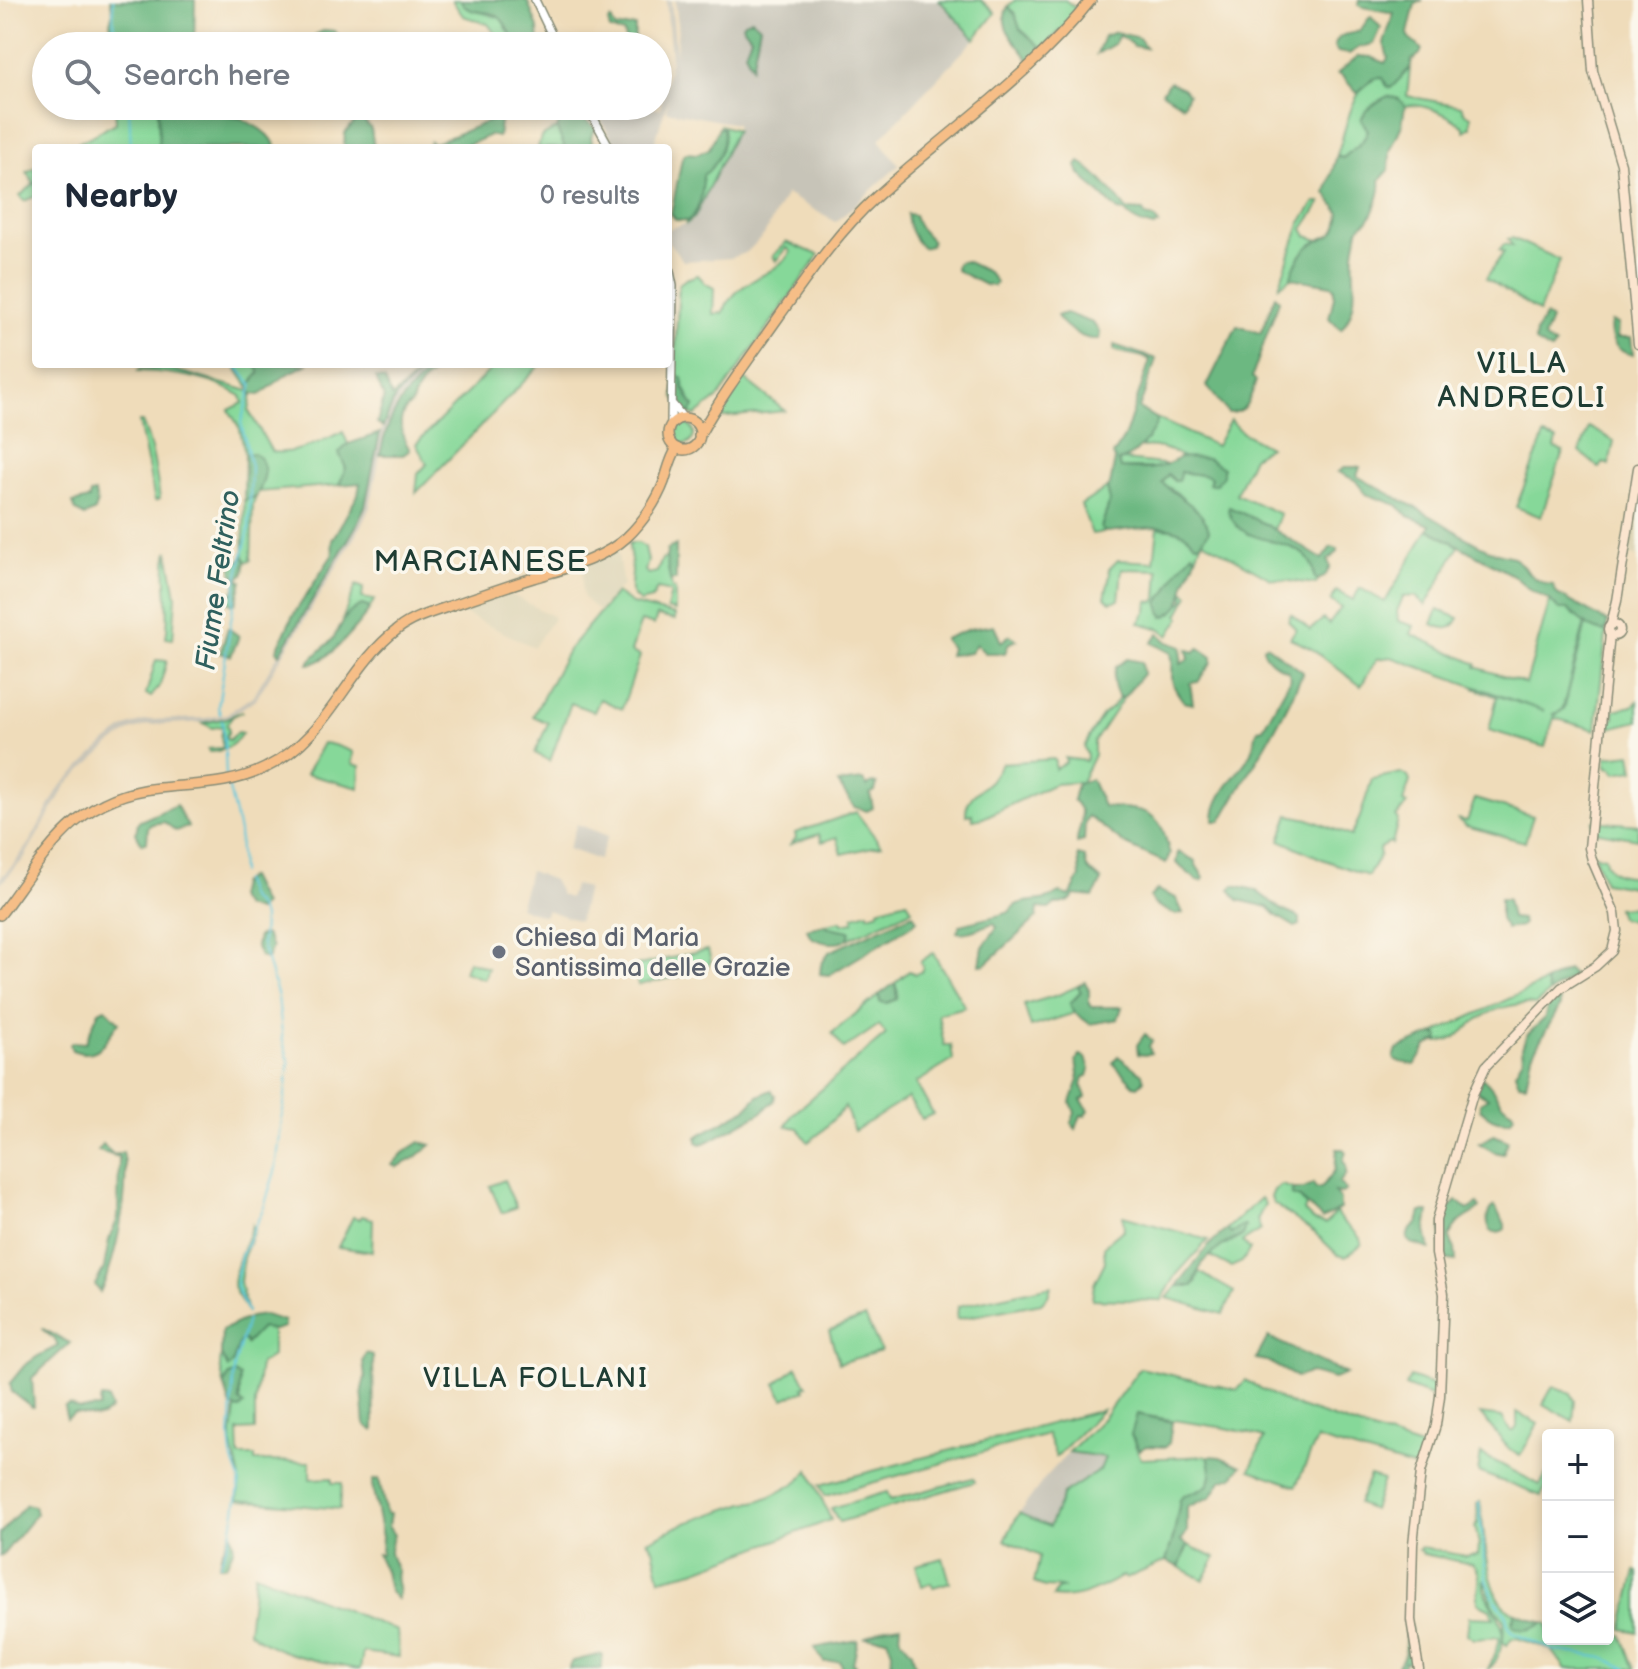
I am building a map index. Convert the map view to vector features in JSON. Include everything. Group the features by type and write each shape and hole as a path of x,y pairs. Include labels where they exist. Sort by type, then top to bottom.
{"main road":[{"path":"668,440 677,448 692,448 716,406 836,238 875,198 1043,53 1091,0"},
{"path":"1588,0 1593,71 1621,164 1638,344"},
{"path":"668,467 667,432 671,423 716,406"},
{"path":"688,419 698,427 699,436"},
{"path":"0,915 56,841 90,808 112,797 140,790 213,784 254,773 292,752 308,738 373,653 397,630 429,613 582,562 613,547 627,537 644,517 660,492 677,448"},
{"path":"1419,1669 1411,1620 1411,1589 1420,1480 1439,1411 1444,1294 1436,1254 1436,1220 1473,1094 1486,1066 1561,988 1596,966 1612,951 1617,931 1615,913 1592,860 1589,832 1613,628 1638,468"}],"street":[{"path":"535,0 550,32"},
{"path":"595,120 608,144"},
{"path":"671,423 672,274"},
{"path":"672,403 688,419"}],"shaded area":[{"path":"666,0 671,0 676,55 678,24 675,0 939,0 975,39 879,140 899,165 836,222 786,194 764,235 747,252 731,258 683,261 672,246 672,228 691,222 695,217 736,130 736,124 672,112 672,32 669,32"},
{"path":"601,120 662,120 654,144 614,144"},
{"path":"427,368 434,368 399,401 384,434 370,507 359,530 256,699 227,718 149,725 130,731 110,745 67,784 23,860 0,884 0,878 31,840 59,788 107,741 128,726 148,720 206,718 226,714 253,696 355,528 365,505 380,433 395,398"},
{"path":"1638,502 1638,557 1627,554"},
{"path":"617,549 623,585 598,611 584,598 583,565"},
{"path":"509,590 512,595 554,617 534,647 456,610"},
{"path":"577,824 608,836 599,860 568,849"},
{"path":"530,871 553,880 561,895 569,898 574,885 587,888 579,921 547,910 544,916 519,907"},
{"path":"1069,1452 1105,1457 1106,1460 1101,1470 1063,1494 1049,1527 1019,1513 1045,1478"}],"green space":[{"path":"110,0 195,0 194,32 112,32 110,23 113,11"},
{"path":"452,0 460,0 466,8 501,18 509,32 494,32 488,24 463,16"},
{"path":"460,0 527,0 538,32 510,32 495,15 465,6"},
{"path":"939,0 981,0 995,13 975,39"},
{"path":"1015,0 1065,0 1080,11 1042,49 1020,29 1015,14 1008,6"},
{"path":"1359,0 1423,0 1415,4 1408,33 1409,39 1422,49 1412,60 1410,68 1391,88 1383,78 1378,78 1371,80 1357,93 1337,74 1358,56 1385,63 1388,58 1384,43 1394,13 1363,7 1358,5"},
{"path":"1008,6 1015,14 1020,29 1042,49 1029,61 1007,29 1005,15"},
{"path":"1371,16 1381,28 1374,44 1360,47 1349,54 1338,52 1334,47 1340,37 1358,31"},
{"path":"611,19 615,28 635,26 635,32 610,30 608,22"},
{"path":"752,19 760,26 752,67 745,52 751,37 742,25"},
{"path":"1116,32 1139,38 1146,48 1134,46 1119,35 1114,44 1097,54 1104,36"},
{"path":"1410,68 1407,96 1461,106 1471,116 1471,127 1464,131 1458,122 1436,110 1405,106 1399,100 1386,98 1369,108 1361,120 1368,130 1362,142 1343,158 1337,155 1352,108 1364,87 1372,80 1383,78 1391,87"},
{"path":"1169,82 1183,88 1188,94 1183,105 1162,92"},
{"path":"1388,96 1399,99 1405,106 1402,125 1390,151 1389,170 1380,180 1375,207 1368,220 1359,227 1354,253 1353,307 1341,330 1329,318 1334,288 1291,278 1292,273 1311,245 1334,232 1340,213 1326,193 1337,155 1343,158 1362,142 1368,130 1361,120 1363,116"},
{"path":"116,120 158,120 158,144 77,144 116,123"},
{"path":"158,120 244,120 260,129 275,144 158,144"},
{"path":"356,120 363,120 371,129 373,144 344,144 345,133"},
{"path":"492,120 504,120 500,122 498,137 490,135 470,144 433,144"},
{"path":"560,120 586,120 596,128 591,137 592,144 563,144 557,129"},
{"path":"720,125 736,130 695,217 686,224 685,221 694,217 697,210 703,175 723,128 719,128"},
{"path":"557,128 563,144 539,144 541,137"},
{"path":"719,128 723,128 722,147 712,167 703,175 698,206 687,221 676,220 672,209 682,158 686,153 697,154 709,149"},
{"path":"1080,162 1127,210 1143,211 1145,216 1154,218 1159,224 1154,227 1146,225 1118,211 1080,174 1077,166"},
{"path":"32,186 32,198 24,201 20,196"},
{"path":"1315,202 1321,202 1303,229 1307,236 1322,241 1306,250 1291,278 1279,286 1300,224"},
{"path":"907,214 914,215 918,226 932,241 930,246 923,248 916,241"},
{"path":"1512,238 1560,260 1539,312 1486,278 1504,252 1499,250 1504,244 1512,246 1508,239"},
{"path":"786,242 819,255 718,398 695,416 686,413 694,407 682,383 674,376 679,284 698,275 714,288 713,314 723,313 737,292 774,269 791,252 787,248 776,261 773,256"},
{"path":"965,261 988,272 996,282 994,286 985,285 956,270 957,263"},
{"path":"1275,296 1279,300 1252,377 1256,381 1252,392 1240,411 1228,413 1207,386 1237,326 1261,333"},
{"path":"1065,313 1093,323 1100,333 1099,339 1087,338 1070,330 1057,316"},
{"path":"1545,316 1551,320 1544,338 1555,346 1551,351 1535,342 1536,332"},
{"path":"1611,322 1618,324 1617,338 1631,338 1633,355 1614,344"},
{"path":"1114,345 1156,359 1139,409 1158,419 1142,445 1118,461 1121,468 1152,468 1180,457 1207,458 1223,468 1223,475 1216,484 1209,484 1209,476 1180,472 1179,481 1168,474 1162,483 1202,516 1209,531 1201,543 1195,544 1187,535 1165,528 1105,532 1101,528 1110,501 1107,488 1115,460 1113,455 1125,436 1150,360 1118,352 1114,350"},
{"path":"167,368 249,391 252,394 249,411 272,452 299,449 343,432 348,444 339,453 346,468 339,485 259,492 265,472 254,454 245,454 240,429 229,410 243,403 241,396 191,377 138,371"},
{"path":"257,368 259,375 248,386 237,369"},
{"path":"257,368 300,368 260,395 252,394 248,386 259,370"},
{"path":"425,368 395,398 383,427 377,423 384,398 376,378 385,380 392,397"},
{"path":"435,368 443,368 417,390 401,419 404,438 410,450 403,455 380,455 388,427 400,403"},
{"path":"492,368 537,368 416,493 418,474 427,464 416,444"},
{"path":"676,375 682,378 694,407 690,413 682,410 674,396"},
{"path":"741,376 785,411 715,418"},
{"path":"1158,419 1216,446 1230,420 1243,433 1269,447 1253,457 1236,494 1280,514 1274,530 1265,524 1248,534 1302,553 1313,564 1314,577 1318,580 1316,584 1271,579 1202,540 1207,523 1177,493 1162,483 1168,474 1174,481 1180,472 1217,480 1169,450 1148,446 1136,448 1147,440"},
{"path":"139,422 146,431 154,460 160,499 155,501"},
{"path":"684,424 691,427 694,434 691,441 684,444 677,441 674,434 677,427"},
{"path":"1589,427 1614,441 1609,465 1604,463 1599,468 1580,452"},
{"path":"380,433 365,506 280,654 277,650 292,617 333,554 332,540 358,495 360,483 339,485 346,468 339,453 348,444"},
{"path":"1544,436 1557,440 1555,448 1563,452 1541,517 1516,507"},
{"path":"254,453 263,463 263,480 256,497 244,500 245,454"},
{"path":"1118,461 1172,465 1121,468"},
{"path":"1346,467 1360,467 1357,476 1480,546 1514,557 1536,579 1553,585 1557,594 1608,622 1605,632 1590,627 1568,609 1558,609 1513,575 1428,529 1430,525 1408,516 1397,505 1366,494 1355,480 1338,472"},
{"path":"1107,488 1110,501 1101,527 1105,532 1092,534 1081,505"},
{"path":"95,493 95,511 85,516 76,511 73,503 89,499 90,494"},
{"path":"256,497 253,504 251,560 245,562 244,500"},
{"path":"1229,507 1265,524 1322,559 1331,547 1338,549 1328,560 1330,567 1325,576 1318,580 1314,577 1311,564 1296,549 1259,538 1238,527 1228,511"},
{"path":"1158,528 1179,532 1195,544 1201,543 1196,558 1195,555 1178,570 1167,592 1160,598 1164,616 1184,600 1184,591 1189,595 1178,615 1181,617 1169,636 1161,629 1139,623 1147,611 1148,601 1157,599 1159,570 1122,569 1119,600 1110,602 1105,597 1109,569 1118,560 1154,562"},
{"path":"1428,529 1459,546 1426,605 1415,596 1403,597 1397,611 1398,621 1414,626 1411,634 1477,664 1476,667 1526,684 1550,600 1558,609 1568,608 1585,622 1563,707 1553,714 1555,716 1564,709 1586,624 1605,631 1607,625 1596,730 1554,718 1545,747 1489,730 1497,697 1474,688 1544,711 1391,657 1377,659 1361,686 1312,649 1290,638 1296,629 1288,621 1291,614 1310,630 1323,619 1329,624 1341,608 1331,601 1336,591 1353,600 1360,588 1385,602"},
{"path":"629,543 645,547 648,561 645,571 648,574 657,572 662,559 667,558 672,589 675,589 675,611 667,609 671,592 657,589 652,599 640,602 633,595"},
{"path":"676,545 676,580 670,580 666,557 668,549"},
{"path":"168,551 176,596 173,639 166,638"},
{"path":"1193,553 1196,558 1180,604 1163,617 1158,602"},
{"path":"243,557 246,559 244,573 238,579 232,573 232,566"},
{"path":"238,579 242,581 233,605 226,596 233,593"},
{"path":"356,585 363,588 362,598 374,600 368,612 368,608 362,605 343,618"},
{"path":"616,593 632,604 675,615 675,620 657,616 654,625 641,621 631,652 640,656 622,709 600,699 594,712 571,703 550,761 535,753 548,723 533,716 568,650"},
{"path":"362,605 368,607 368,612 349,635 324,658 308,664 332,640 347,615"},
{"path":"1438,610 1459,618 1451,627 1436,626 1432,624"},
{"path":"994,625 1001,642 1010,635 1017,640 1009,643 1005,653 985,653 976,644 970,653 949,655 951,648 944,639 969,629"},
{"path":"228,628 239,636 231,656 220,653"},
{"path":"1159,633 1167,642 1182,647 1181,664 1189,659 1187,649 1194,652 1199,648 1212,657 1212,662 1198,682 1190,683 1193,704 1184,702 1174,686 1171,653 1152,643"},
{"path":"1266,645 1303,672 1275,729 1221,821 1214,821 1222,794 1251,754 1258,729 1263,728 1291,678 1288,671 1266,655 1263,647"},
{"path":"1127,659 1142,662 1143,674 1124,697 1119,698 1115,690 1115,671"},
{"path":"156,660 167,661 160,685 151,697 146,694"},
{"path":"1124,697 1094,742 1094,755 1081,782 1054,784 983,818 973,820 972,814 966,815 970,799 990,781 1002,763 1053,759 1055,769 1066,762 1065,758 1086,761 1084,748 1094,729 1103,715 1119,698"},
{"path":"1638,701 1638,721 1602,730 1603,722 1614,719 1614,710 1633,706"},
{"path":"243,711 233,716 227,724 229,731 225,738 229,740 238,732 242,733 239,738 224,749 209,752 208,749 223,748 223,726 212,728 203,723"},
{"path":"323,743 353,752 352,764 360,766 359,788 306,774"},
{"path":"1631,754 1634,770 1616,773 1606,767 1606,757"},
{"path":"1401,773 1410,781 1403,802 1407,804 1396,817 1392,844 1390,842 1379,849 1380,855 1368,876 1280,840 1289,815 1309,819 1351,836 1372,779"},
{"path":"1091,779 1103,806 1144,812 1157,821 1170,854 1166,863 1126,845 1088,816 1084,841 1077,843 1082,816 1073,800 1077,784"},
{"path":"863,780 867,786 877,784 870,794 873,808 867,811 854,807 838,783"},
{"path":"1475,799 1533,816 1525,842 1466,826 1457,819 1467,821"},
{"path":"176,805 188,827 176,831 164,822 152,824 148,827 147,842 142,844 136,833 138,822"},
{"path":"856,812 881,845 842,854 837,837 822,842 819,834 791,844 796,838 795,833"},
{"path":"1593,821 1638,825 1638,839 1593,831"},
{"path":"1178,852 1196,861 1204,878 1202,881 1176,863"},
{"path":"1078,855 1085,857 1088,869 1102,881 1093,897 1074,895 1069,902 1055,904 1049,909 1038,908 1037,917 1030,924 986,964 980,965 983,947 997,927 994,923 961,933 957,932 960,925 1009,912 1023,902 1048,899 1060,893 1070,896 1080,877"},
{"path":"1594,855 1605,857 1612,871 1638,876 1638,888 1604,882"},
{"path":"249,877 263,905 258,911 244,907 237,897 240,884"},
{"path":"1234,885 1255,890 1282,910 1300,918 1300,925 1295,927 1268,907 1238,900 1230,889"},
{"path":"1157,890 1176,898 1183,913 1176,915 1154,904 1150,897"},
{"path":"1500,899 1507,899 1511,918 1521,919 1521,926 1506,929 1500,919"},
{"path":"907,901 912,910 848,939 850,931 827,927 826,924 853,922 854,916 879,912 878,909"},
{"path":"1638,907 1638,923 1620,918 1617,908"},
{"path":"913,914 917,920 912,925 829,975 820,974 821,965 829,952"},
{"path":"826,924 850,931 848,939 829,943 810,936 807,929"},
{"path":"266,935 272,947 267,959 260,957 256,947 258,936"},
{"path":"708,950 711,961 704,971 638,985 634,966"},
{"path":"933,953 965,1007 938,1014 944,1045 951,1045 953,1060 916,1083 933,1114 922,1119 908,1098 854,1131 845,1107 808,1142 798,1128 786,1126 792,1115 886,1034 879,1025 844,1049 832,1033 879,995 880,1002 897,999 895,983 909,971 915,974 921,972 923,967 920,962"},
{"path":"468,961 488,968 484,979 464,972"},
{"path":"1568,970 1574,976 1549,993 1545,982"},
{"path":"1085,982 1089,990 1089,1004 1092,1007 1122,1007 1118,1019 1090,1024 1075,1013 1070,1004 1081,992 1078,986"},
{"path":"1545,982 1549,993 1535,1005 1522,1004 1500,1009 1480,1018 1455,1037 1437,1042 1437,1034 1433,1034"},
{"path":"895,983 897,999 880,1002 879,995"},
{"path":"1078,986 1081,992 1070,1003 1075,1013 1031,1027 1024,1005"},
{"path":"1555,998 1560,1001 1560,1006 1532,1055 1526,1084 1519,1083 1515,1072 1523,1058 1526,1036 1544,1019 1548,1006"},
{"path":"105,1008 119,1022 105,1042 89,1053 72,1050 72,1042 85,1043 99,1011"},
{"path":"1145,1034 1152,1041 1149,1046 1151,1053 1138,1054 1137,1045"},
{"path":"1433,1034 1439,1036 1439,1040 1427,1046 1415,1065 1396,1061 1397,1049"},
{"path":"1081,1055 1086,1058 1090,1069 1082,1086 1086,1097 1081,1100 1089,1110 1085,1116 1081,1115 1076,1129 1071,1123 1075,1113 1071,1102 1079,1080 1076,1060"},
{"path":"1118,1056 1142,1074 1144,1080 1138,1086 1113,1063"},
{"path":"1482,1078 1512,1111 1514,1115 1511,1120 1494,1119 1480,1109 1480,1103 1488,1098 1477,1091"},
{"path":"771,1090 775,1095 774,1101 761,1113 709,1141 697,1142 701,1134 745,1110 758,1096"},
{"path":"1494,1135 1508,1141 1503,1154 1479,1143"},
{"path":"420,1142 431,1145 415,1158 397,1167 392,1165 403,1153"},
{"path":"102,1144 114,1155 123,1152 125,1185 116,1243 100,1292 95,1285 104,1268 109,1240 118,1218 119,1157 98,1151"},
{"path":"1337,1149 1346,1152 1343,1161 1346,1174 1339,1183 1346,1190 1334,1192 1340,1200 1340,1209 1322,1219 1300,1198 1291,1195 1293,1189 1304,1189 1313,1184 1315,1189 1321,1188 1335,1170"},
{"path":"504,1180 516,1207 502,1213 490,1186"},
{"path":"1282,1185 1293,1189 1291,1195 1300,1198 1306,1206 1304,1211 1314,1221 1326,1224 1336,1212 1357,1234 1362,1244 1346,1257 1338,1255 1316,1234 1273,1203 1271,1197 1274,1190"},
{"path":"1261,1198 1265,1204 1257,1220 1261,1230 1242,1242 1250,1249 1242,1262 1231,1267 1210,1256 1223,1245 1239,1238 1238,1228 1230,1234 1227,1229"},
{"path":"1457,1201 1468,1210 1478,1204 1480,1208 1457,1224 1449,1237 1456,1261 1443,1259 1441,1235 1446,1213"},
{"path":"1494,1206 1505,1224 1505,1229 1499,1233 1491,1231 1488,1224 1488,1214"},
{"path":"1421,1212 1429,1212 1426,1231 1430,1249 1407,1239 1409,1231 1418,1223"},
{"path":"362,1216 373,1219 372,1252 338,1247 353,1217 360,1219"},
{"path":"1123,1216 1208,1240 1177,1274 1161,1301 1092,1299 1094,1284 1105,1262 1104,1246 1124,1229"},
{"path":"252,1225 254,1230 243,1258 240,1282 247,1313 233,1283"},
{"path":"1245,1226 1242,1236 1223,1245 1202,1263 1193,1286 1177,1286 1210,1244 1227,1229 1231,1234"},
{"path":"1199,1272 1234,1292 1223,1314 1167,1298 1177,1286 1189,1287 1196,1283"},
{"path":"1051,1286 1048,1296 1041,1303 957,1319 958,1306"},
{"path":"264,1315 284,1321 284,1327 274,1330 261,1328 246,1344 244,1340 240,1341 228,1368 221,1355 222,1330 250,1317"},
{"path":"865,1317 881,1351 839,1363 829,1331"},
{"path":"41,1328 70,1343 32,1378 32,1407 12,1392 10,1383 24,1366 58,1346"},
{"path":"261,1328 272,1330 272,1356 260,1364 255,1430 238,1431 239,1456 255,1456 255,1461 310,1462 310,1479 332,1478 332,1483 342,1483 340,1509 238,1500 240,1478 231,1442 235,1408 240,1409 240,1390 227,1378 224,1384 221,1355 232,1364 240,1340 246,1343"},
{"path":"1268,1337 1346,1374 1334,1379 1311,1373 1296,1377 1267,1361 1256,1359"},
{"path":"366,1353 373,1355 374,1431 365,1425 362,1389"},
{"path":"797,1367 807,1386 803,1387 805,1390 784,1399 775,1384"},
{"path":"1140,1368 1238,1390 1245,1380 1288,1403 1423,1448 1416,1468 1317,1439 1296,1486 1250,1470 1264,1438 1138,1414 1131,1435 1141,1459 1208,1456 1211,1470 1209,1483 1203,1491 1180,1500 1166,1561 1081,1595 1053,1597 1057,1590 1064,1588 1034,1583 1040,1556 1005,1540 1019,1513 1049,1527 1063,1494 1100,1470 1105,1457 1069,1452 1103,1418"},
{"path":"235,1373 240,1377 239,1400 244,1405 240,1409 231,1407 224,1384"},
{"path":"1410,1377 1438,1387 1438,1399 1405,1386"},
{"path":"1553,1386 1571,1393 1575,1401 1573,1421 1543,1404"},
{"path":"101,1398 108,1399 111,1409 106,1414 93,1417 74,1413 67,1419 64,1407 99,1408"},
{"path":"1102,1410 1056,1457 1047,1434 825,1496 820,1485"},
{"path":"1517,1412 1538,1424 1520,1456 1510,1450 1480,1414 1502,1417 1510,1431 1514,1431"},
{"path":"1137,1414 1172,1422 1166,1447 1146,1446 1140,1450 1131,1435"},
{"path":"1481,1454 1540,1485 1542,1482 1542,1494 1541,1496 1478,1472"},
{"path":"1208,1456 1220,1457 1241,1466 1233,1477 1221,1481 1211,1497 1187,1507 1187,1532 1181,1541 1188,1545 1179,1567 1166,1561 1180,1500 1208,1484 1211,1473"},
{"path":"809,1470 831,1520 694,1571 660,1579 653,1548 647,1541 683,1524 769,1497 789,1487"},
{"path":"1370,1476 1383,1480 1373,1510 1358,1504"},
{"path":"973,1478 975,1482 839,1522 831,1508 887,1492 890,1500"},
{"path":"379,1479 386,1514 390,1514 388,1526 394,1535 390,1550 397,1571 397,1599 389,1591 377,1554 381,1554 382,1537 372,1485 373,1480"},
{"path":"1480,1502 1492,1581 1505,1606 1515,1613 1512,1620 1530,1630 1542,1624 1542,1645 1614,1645 1614,1637 1622,1635 1635,1669 1566,1669 1552,1650 1517,1638 1511,1639 1507,1645 1503,1642 1504,1621 1491,1601 1484,1579 1484,1590 1500,1621 1502,1633 1499,1654 1488,1669 1499,1637 1474,1639 1467,1634 1469,1617 1494,1618 1490,1609 1478,1603 1479,1577 1476,1568 1472,1564 1423,1554 1418,1550 1478,1555 1475,1526 1478,1523 1477,1504"},
{"path":"26,1504 34,1506 36,1514 0,1556 0,1534"},
{"path":"231,1532 234,1548 226,1566 219,1565 221,1554"},
{"path":"1188,1545 1215,1558 1204,1580 1179,1567"},
{"path":"943,1558 950,1582 933,1587 931,1583 922,1586 916,1565"},
{"path":"1638,1572 1638,1632 1622,1629"},
{"path":"255,1573 397,1631 399,1657 363,1652 360,1669 357,1669 286,1652 260,1639 248,1631"},
{"path":"1515,1613 1542,1622 1528,1629 1512,1625"},
{"path":"901,1625 900,1638 912,1652 916,1669 891,1669 892,1652 887,1638 864,1638 888,1627"},
{"path":"1410,1626 1414,1663 1404,1662 1403,1669 1396,1669 1405,1654 1405,1627"},
{"path":"858,1640 853,1664 856,1665 855,1669 843,1669 840,1661 824,1662 814,1648"},
{"path":"602,1654 602,1669 569,1669 573,1661"}],"waterway":[{"name":"Fiume Feltrino","path":"113,0 114,32"},
{"name":"Fiume Feltrino","path":"130,120 131,144"},
{"name":"Fiume Feltrino","path":"220,714 218,707 238,574 249,530 251,467 241,422 252,385 238,368"},
{"name":"Fiume Feltrino","path":"222,720 225,750"},
{"name":"Fiume Feltrino","path":"225,753 226,777"},
{"name":"Fiume Feltrino","path":"228,784 239,832 241,873"},
{"name":"Fiume Feltrino","path":"243,881 249,898 263,917 262,944 278,997 283,1042 289,1062 276,1168 264,1207 241,1256 237,1275 236,1286 247,1312"},
{"name":"Fiume Feltrino","path":"220,1564 232,1529 240,1480 232,1458 230,1436 234,1368 247,1319"},
{"path":"1479,1503 1486,1577 1513,1633 1553,1650 1604,1658 1627,1669"}],"place":[{"name":"Chiesa di Maria Santissima delle Grazie","path":"499,952"}],"district":[{"name":"VILLA ANDREOLI","path":"1522,380"},
{"name":"MARCIANESE","path":"481,561"},
{"name":"VILLA FOLLANI","path":"536,1377"}]}
